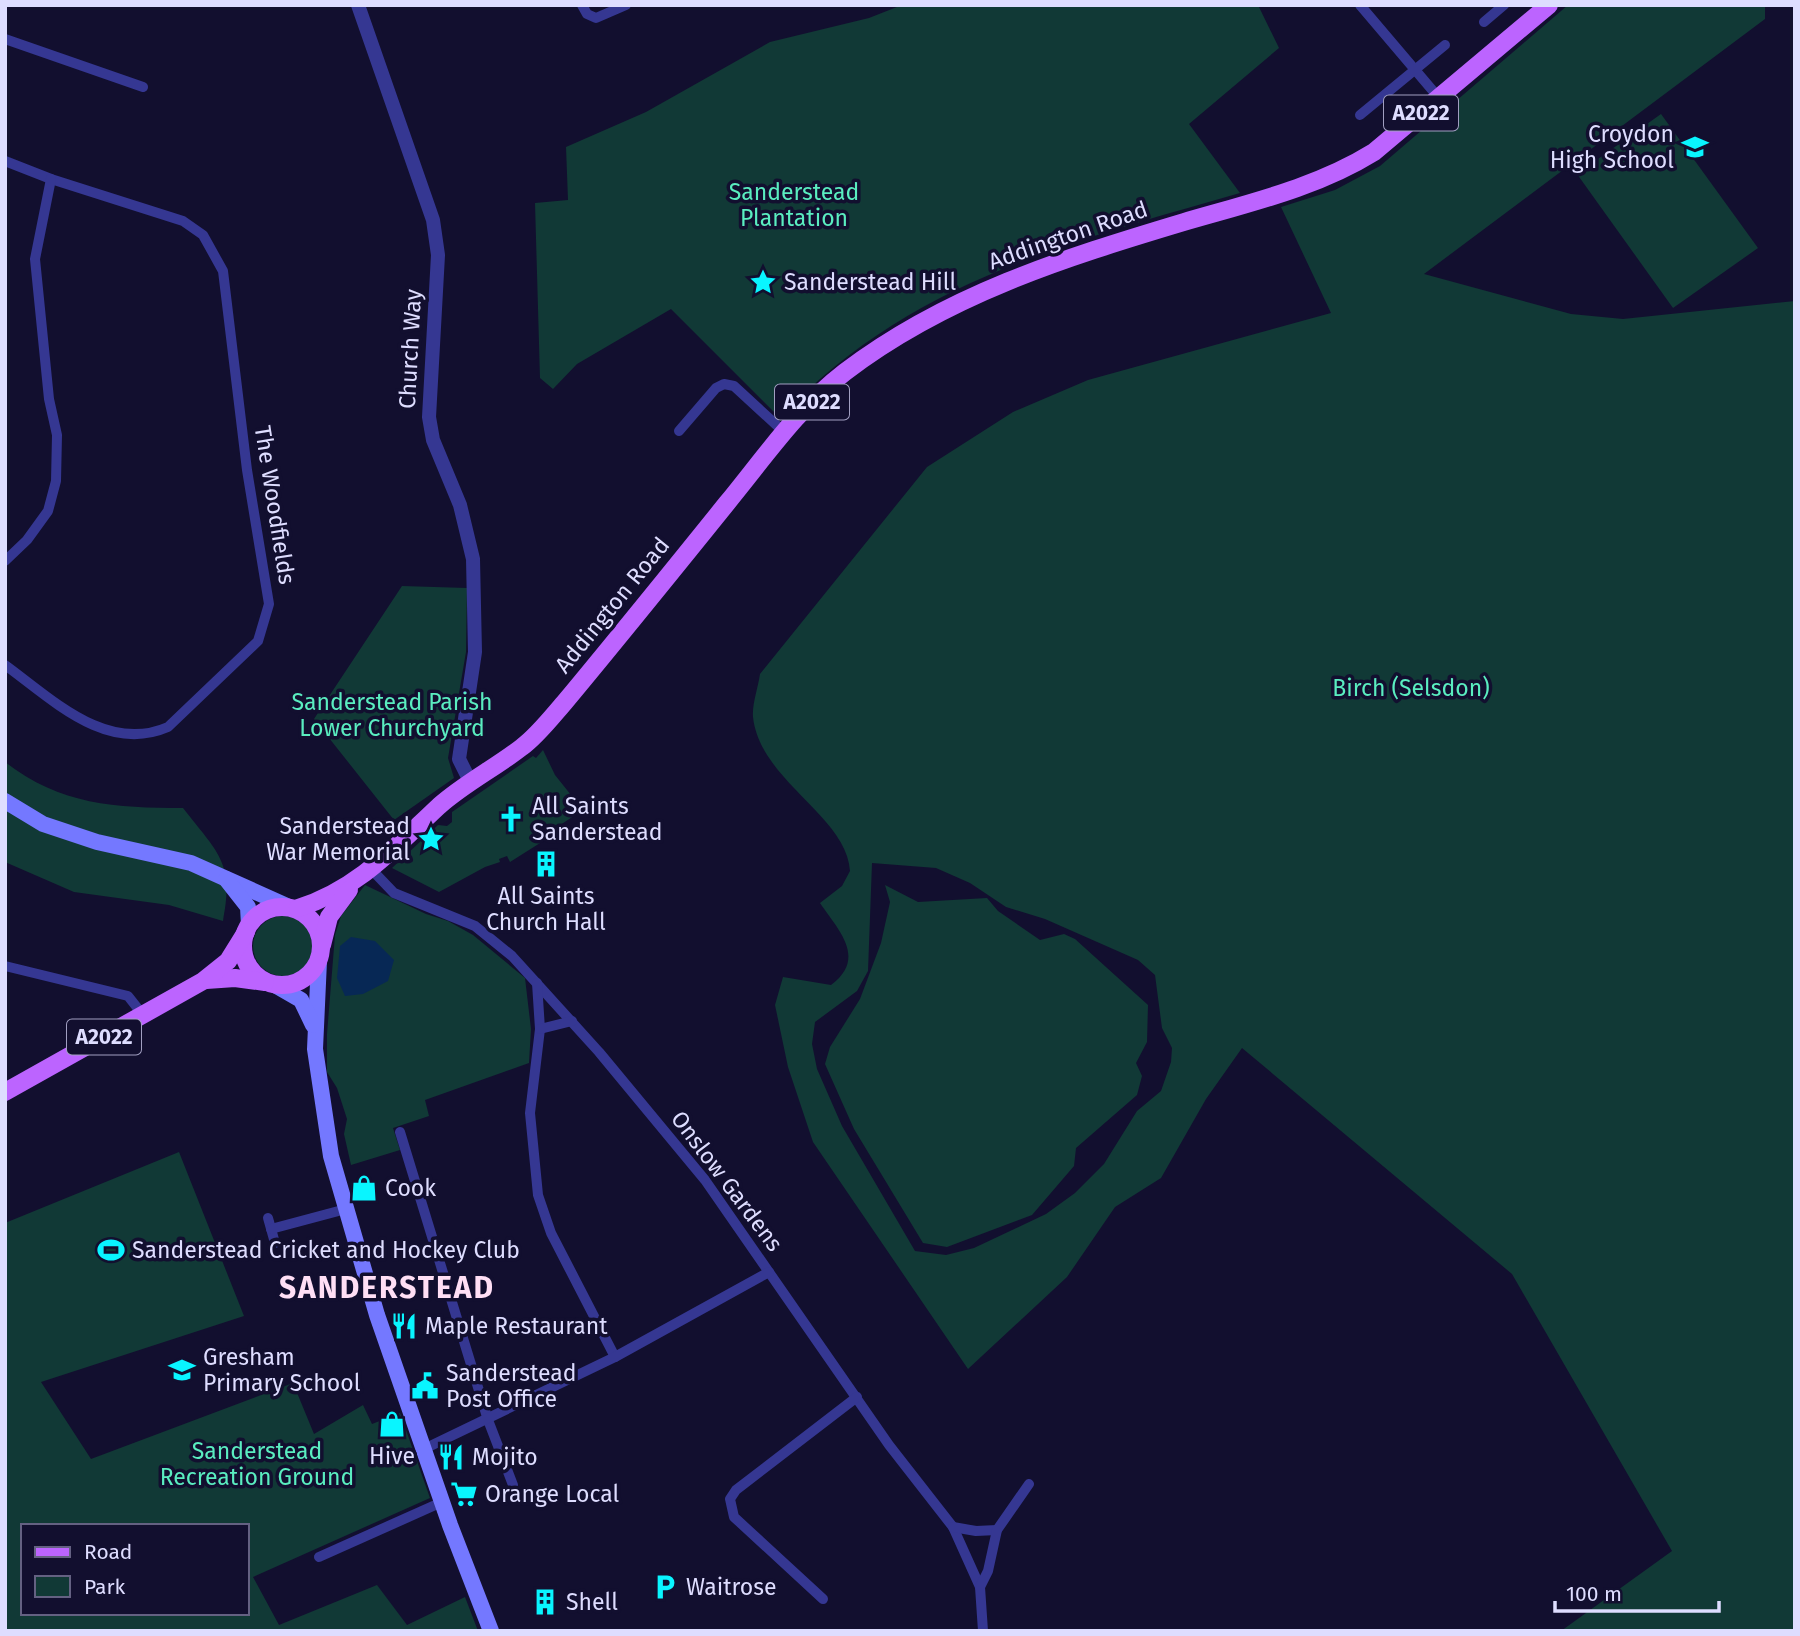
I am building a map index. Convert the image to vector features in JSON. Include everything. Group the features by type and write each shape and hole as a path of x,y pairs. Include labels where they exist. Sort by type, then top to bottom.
{"main road":[{"name":"Addington Road","path":"365,874 470,780 524,746 562,705 784,432 843,374 881,346 951,304 1024,273 1084,252 1276,195 1346,169 1374,152 1549,5"},
{"path":"5,801 43,824 97,842 191,863 223,876 266,899 292,907 314,925 320,957 315,1031 324,1123 377,1315 442,1502 491,1631"},
{"name":"A2022","path":"292,907 327,898 365,874"},
{"name":"A2022","path":"320,957 329,917 365,874"},
{"path":"223,876 248,907 248,962 254,974 304,1004 315,1031"},
{"path":"247,929 263,912 292,907"},
{"name":"A2022","path":"5,1092 203,981 228,961 247,929"},
{"path":"271,984 282,987 303,981 320,957"},
{"name":"A2022","path":"203,981 235,978 271,984"}],"street":[{"name":"Church Way","path":"358,5 433,220 438,254 429,417 433,440 460,505 473,559 475,652 460,759 470,780"},
{"path":"583,5 587,14 596,18 626,5"},
{"path":"1360,5 1414,72 1439,98"},
{"path":"1484,22 1504,5"},
{"path":"5,40 143,87"},
{"path":"1360,115 1444,45"},
{"name":"The Woodfields","path":"5,161 51,179 183,221 203,235 215,253 223,271 245,456 269,604 258,641 168,727 150,734 103,731 69,711 5,665"},
{"path":"5,561 27,540 48,511 56,481 57,435 49,399 35,259 51,179"},
{"path":"679,431 716,387 724,384 734,386 784,432"},
{"name":"Onslow Gardens","path":"365,874 394,893 475,926 537,982 572,1021 705,1180 889,1445 953,1527 980,1587"},
{"path":"5,967 128,996 143,1015"},
{"path":"537,982 540,1029 530,1113 538,1195 551,1233 615,1357"},
{"path":"540,1029 572,1021"},
{"path":"400,1132 488,1420 513,1485"},
{"path":"275,1243 270,1224 346,1209"},
{"path":"424,1449 615,1357 769,1272"},
{"path":"823,1599 734,1517 730,1499 736,1490 857,1397"},
{"path":"984,1631 980,1587 988,1572 997,1530 1029,1484"},
{"path":"319,1557 442,1502"},
{"path":"953,1527 976,1531 997,1530"}],"green space":[{"name":"Sanderstead Plantation","path":"902,5 1258,5 1279,48 1189,124 1240,193 1053,250 993,273 936,300 881,332 829,371 780,418 671,309 577,364 553,389 540,378 535,203 568,200 566,147 646,112 770,42 869,18"},
{"name":"Birch (Selsdon)","path":"1568,5 1765,5 1765,19 1424,274 1571,314 1623,319 1795,301 1795,1631 1561,1631 1672,1551 1512,1274 1242,1048 1206,1099 1161,1178 1115,1207 1067,1277 968,1369 813,1142 788,1067 775,1005 783,977 831,985 842,975 847,965 846,944 820,903 842,886 850,871 845,851 835,833 786,779 759,740 753,712 760,674 927,467 1013,412 1088,380 1331,313 1281,207 1335,190 1380,166","holes":["872,863 936,868 970,883 1006,907 1045,919 1138,960 1155,975 1162,1028 1172,1048 1171,1062 1161,1091 1137,1111 1104,1164 1075,1193 1046,1214 974,1248 946,1255 915,1251 842,1126 817,1069 812,1044 815,1022 857,991 868,971"]},
{"path":"1661,114 1758,248 1673,308 1577,174"},
{"name":"Sanderstead Parish Lower Churchyard","path":"402,586 467,588 466,652 448,758 454,778 394,820 314,719"},
{"path":"543,750 555,775 583,810 554,829 548,838 510,862 507,856 499,859 500,862 485,867 439,892 392,868 438,825 447,826 452,822 452,812 533,756 536,758"},
{"path":"5,762 47,787 90,801 135,807 183,808 214,848 225,871 227,885 223,921 169,905 74,892 5,862"},
{"path":"365,885 426,914 448,921 473,935 525,978 531,1029 529,1063 425,1100 429,1116 393,1128 400,1150 351,1165 344,1134 347,1119 337,1088 327,1072 327,1034 335,935 341,916"},
{"path":"885,885 918,902 987,898 998,911 1040,940 1064,934 1075,939 1148,1005 1147,1042 1136,1063 1142,1076 1137,1095 1076,1148 1074,1166 1032,1215 947,1247 923,1243 854,1129 825,1064 830,1047 860,999 881,943 890,902"},
{"path":"283,916 304,925 313,946 304,967 283,976 262,967 253,946 262,925"},
{"name":"Sanderstead Recreation Ground","path":"179,1152 244,1316 41,1382 91,1459 293,1383 314,1434 363,1405 372,1424 400,1413 430,1498 253,1577 279,1625 377,1585 407,1625 465,1597 478,1631 5,1630 5,1223"}],"water":[{"path":"351,937 375,941 394,960 388,981 363,994 345,996 337,978 340,946"}],"place":[{"name":"Croydon High School","path":"1695,147"},
{"name":"Sanderstead Hill","path":"763,282"},
{"name":"All Saints Sanderstead","path":"511,819"},
{"name":"Sanderstead War Memorial","path":"431,839"},
{"name":"All Saints Church Hall","path":"546,864"},
{"name":"Cook","path":"364,1188"},
{"name":"Sanderstead Cricket and Hockey Club","path":"111,1250"},
{"name":"Maple Restaurant","path":"404,1326"},
{"name":"Gresham Primary School","path":"182,1370"},
{"name":"Sanderstead Post Office","path":"425,1386"},
{"name":"Hive","path":"392,1424"},
{"name":"Mojito","path":"451,1457"},
{"name":"Orange Local","path":"464,1494"},
{"name":"Waitrose","path":"665,1587"},
{"name":"Shell","path":"545,1602"}],"district":[{"name":"SANDERSTEAD","path":"387,1288"}]}
